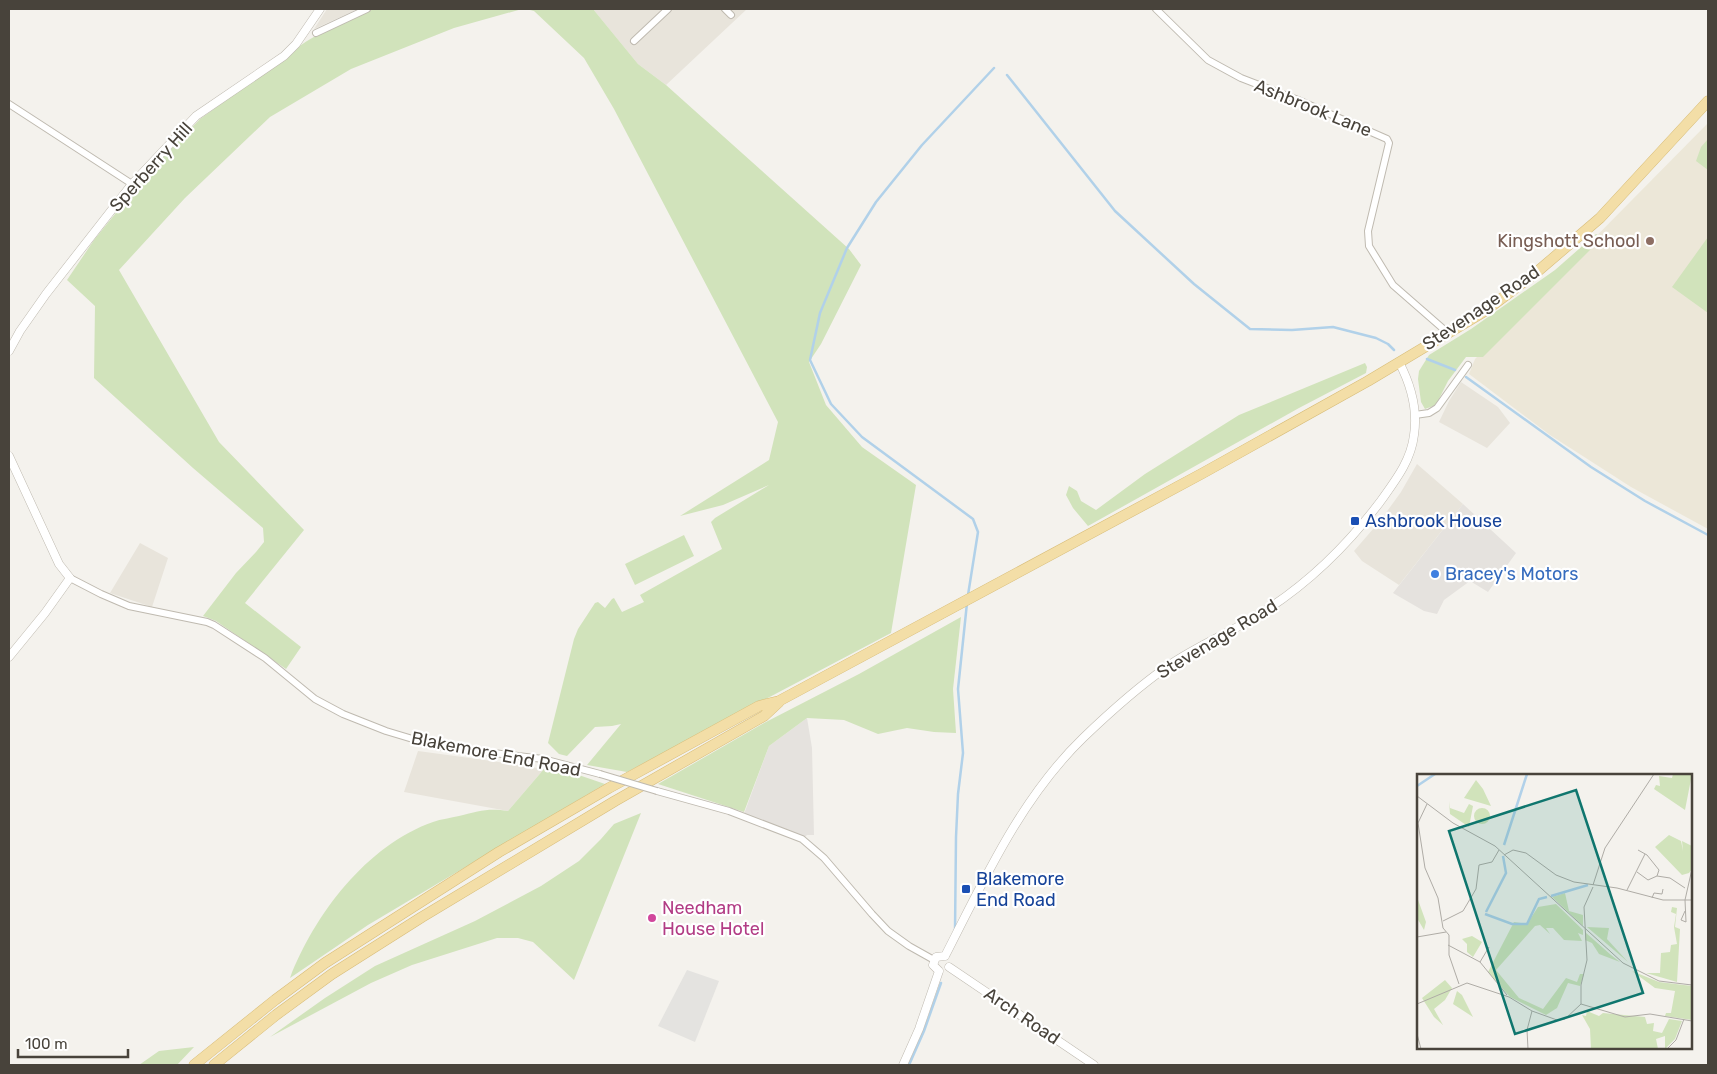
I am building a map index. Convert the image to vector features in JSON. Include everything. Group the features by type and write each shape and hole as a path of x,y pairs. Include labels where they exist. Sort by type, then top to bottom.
{"main road":[{"name":"Stevenage Road","path":"779,701 1203,473 1399,362 1485,310 1538,272 1600,218 1708,101"},
{"path":"194,1065 275,1000 325,963 499,852 609,788 759,706 779,701"},
{"path":"214,1065 276,1015 332,974 512,861 764,716 779,701"}],"street":[{"name":"Sperberry Hill","path":"9,351 20,331 46,294 132,184 196,116 284,56 296,44 320,9"},
{"path":"316,32 367,9"},
{"path":"634,41 668,9"},
{"path":"725,9 731,15"},
{"name":"Ashbrook Lane","path":"1156,9 1208,60 1241,78 1298,100 1387,139 1389,143 1387,156 1368,231 1369,246 1394,285 1448,333"},
{"path":"9,104 132,184"},
{"name":"Stevenage Road","path":"945,956 1013,828 1042,786 1081,740 1118,705 1169,665 1256,617 1284,598 1320,569 1359,530 1404,467 1414,436 1415,415 1412,394 1399,362"},
{"path":"1415,415 1429,413 1437,408 1468,365"},
{"path":"9,456 59,564 70,578 45,613 9,657"},
{"name":"Blakemore End Road","path":"70,578 129,606 214,625 265,658 315,699 343,714 386,731 436,746 542,759 600,774 729,811 802,839 824,858 888,931 934,960"},
{"path":"945,956 948,958 949,967 943,972 939,971 935,969 934,960 936,957 945,956"},
{"name":"Arch Road","path":"949,967 1094,1065"},
{"path":"903,1065 919,1029 939,971"}],"shaded area":[{"path":"327,9 358,9 314,29"},
{"path":"593,9 747,9 666,85 638,64"},
{"name":"Kingshott School","path":"1708,123 1708,529 1631,487 1550,435 1469,374 1475,359"},
{"path":"1461,382 1498,407 1510,423 1487,448 1439,422"},
{"path":"1417,464 1463,504 1399,585 1362,561 1354,551 1380,521 1401,492"},
{"path":"1463,504 1516,553 1488,592 1470,581 1444,600 1437,614 1424,611 1393,593"},
{"path":"140,543 168,558 152,607 110,593"},
{"path":"807,718 812,748 814,835 807,835 804,838 789,830 744,814 769,746"},
{"path":"418,751 544,769 508,811 404,792"},
{"path":"687,970 719,981 695,1042 658,1026"}],"green space":[{"path":"373,9 522,9 454,28 351,69 270,117 185,198 119,270 219,442 304,530 245,603 301,647 286,669 216,621 203,616 236,573 264,542 263,528 193,468 94,378 95,306 67,280 94,240 149,172 200,119 306,42"},
{"path":"526,9 593,9 638,64 666,85 849,249 861,265 821,344 809,362 826,405 862,447 916,485 891,633 627,772 587,765 621,724 595,727 567,756 559,754 548,743 578,629 595,603 598,602 605,608 614,598 622,612 644,602 640,595 722,549 711,522 769,485 723,505 680,516 769,460 778,422 614,109 584,58 534,11"},
{"path":"1708,139 1708,170 1696,161 1701,147"},
{"path":"1596,234 1602,238 1483,357 1466,357 1448,381 1436,405 1425,409 1421,402 1418,379 1419,371 1429,355 1471,329 1555,270"},
{"path":"1708,237 1708,313 1672,287"},
{"path":"1365,363 1367,367 1366,373 1299,408 1088,526 1073,508 1066,495 1069,486 1077,491 1081,501 1096,510 1145,474 1239,415"},
{"path":"684,535 694,556 635,585 625,564"},
{"path":"961,617 953,689 956,733 907,728 878,734 844,720 807,718 769,746 744,812 658,784 764,723 859,674"},
{"path":"544,769 567,771 605,784 368,925 290,978 300,954 328,907 365,865 386,847 409,833 436,821 484,810 508,811"},
{"path":"641,813 574,980 533,942 518,938 497,938 412,965 371,983 270,1037 375,966 475,921 541,886 579,861 614,824"},
{"path":"194,1047 177,1065 139,1065 159,1051"}],"waterway":[{"path":"968,595 978,532 973,519 862,437 831,404 810,360 820,313 847,248 876,202 922,145 994,68"},
{"path":"1007,75 1115,211 1194,284 1250,329 1292,330 1333,327 1376,338 1388,344 1394,350"},
{"path":"1427,359 1455,370"},
{"path":"1466,377 1591,467 1645,501 1708,535"},
{"path":"955,931 956,837 958,794 963,753 958,689 967,603"},
{"path":"909,1065 924,1031 941,983"}],"place":[{"name":"Kingshott School","path":"1650,241"},
{"name":"Ashbrook House","path":"1355,521"},
{"name":"Bracey's Motors","path":"1435,574"},
{"name":"Blakemore End Road","path":"966,889"},
{"name":"Needham House Hotel","path":"652,918"}]}
